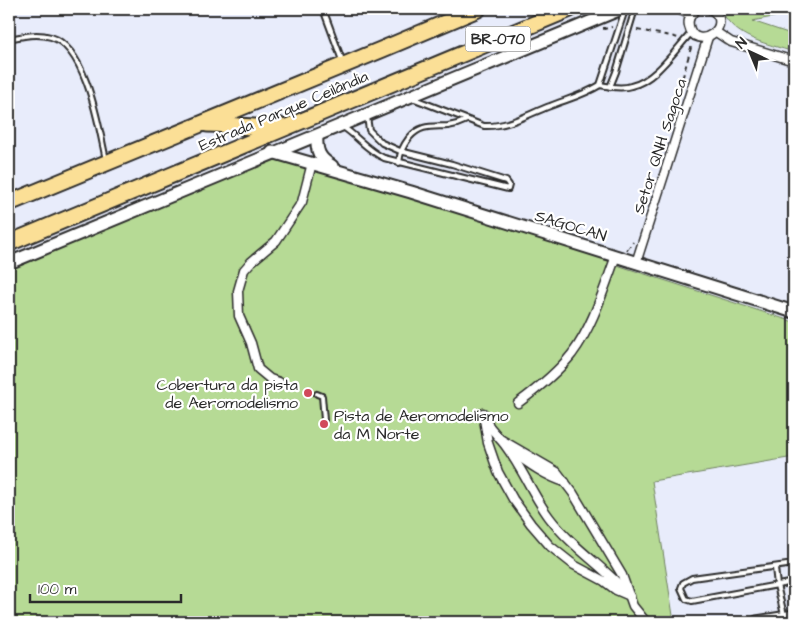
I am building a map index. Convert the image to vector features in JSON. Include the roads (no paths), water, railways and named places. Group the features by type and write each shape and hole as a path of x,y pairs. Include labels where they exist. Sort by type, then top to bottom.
{"highway":[{"name":"Estrada Parque Ceilândia","path":"9,203 478,9"},
{"name":"Estrada Parque Ceilândia","path":"9,244 301,120 570,9"},
{"path":"213,157 229,145 257,110 278,91"},
{"path":"198,124 273,126 301,120"}],"street":[{"path":"9,263 272,152 317,136 621,9"},
{"path":"678,9 691,15"},
{"path":"698,9 691,15 688,24 692,32 699,37 708,37 716,32 718,28 719,18 710,9"},
{"path":"716,32 731,42 794,61"},
{"name":"Setor QNH Sagoca","path":"636,262 708,37"},
{"name":"SAGOCAN","path":"317,136 318,154 324,161 338,170"},
{"name":"SAGOCAN","path":"272,152 338,170 794,312"},
{"path":"278,386 279,382 270,379 258,369 251,343 238,316 238,291 244,270 276,241 302,202 312,163"},
{"path":"518,403 538,388 572,354 584,334 616,256"},
{"path":"630,596 616,590 574,564 550,546 531,524 513,499 498,472 488,443 483,413 489,426 510,450 528,484 550,518 576,548 620,584 630,596 651,622"},
{"path":"500,438 557,472 574,493 606,544 622,575 634,606 646,622"},
{"path":"510,450 536,468 555,479 565,482"},
{"path":"757,622 784,619"}],"lane":[{"path":"323,9 343,64"},
{"path":"410,97 484,126 496,126 509,124 548,106 582,96 600,85 625,9"},
{"path":"610,87 635,9"},
{"path":"600,85 630,87 644,81 659,70 692,32"},
{"path":"9,38 38,35 53,38 71,51 81,68 93,102 106,162"},
{"path":"341,126 356,136 373,153 399,162 508,189 509,185 506,181 400,151 382,143 369,130 367,115"},
{"path":"399,162 400,151 412,134 420,128 455,125 467,120"},
{"path":"317,394 322,396 324,420"},
{"path":"794,564 692,578 683,583 681,588 686,599 692,601 794,582"},
{"path":"775,568 784,619"}],"place":[{"name":"Cobertura da pista de Aeromodelismo","path":"308,393"},
{"name":"Pista de Aeromodelismo da M Norte","path":"324,424"}]}
